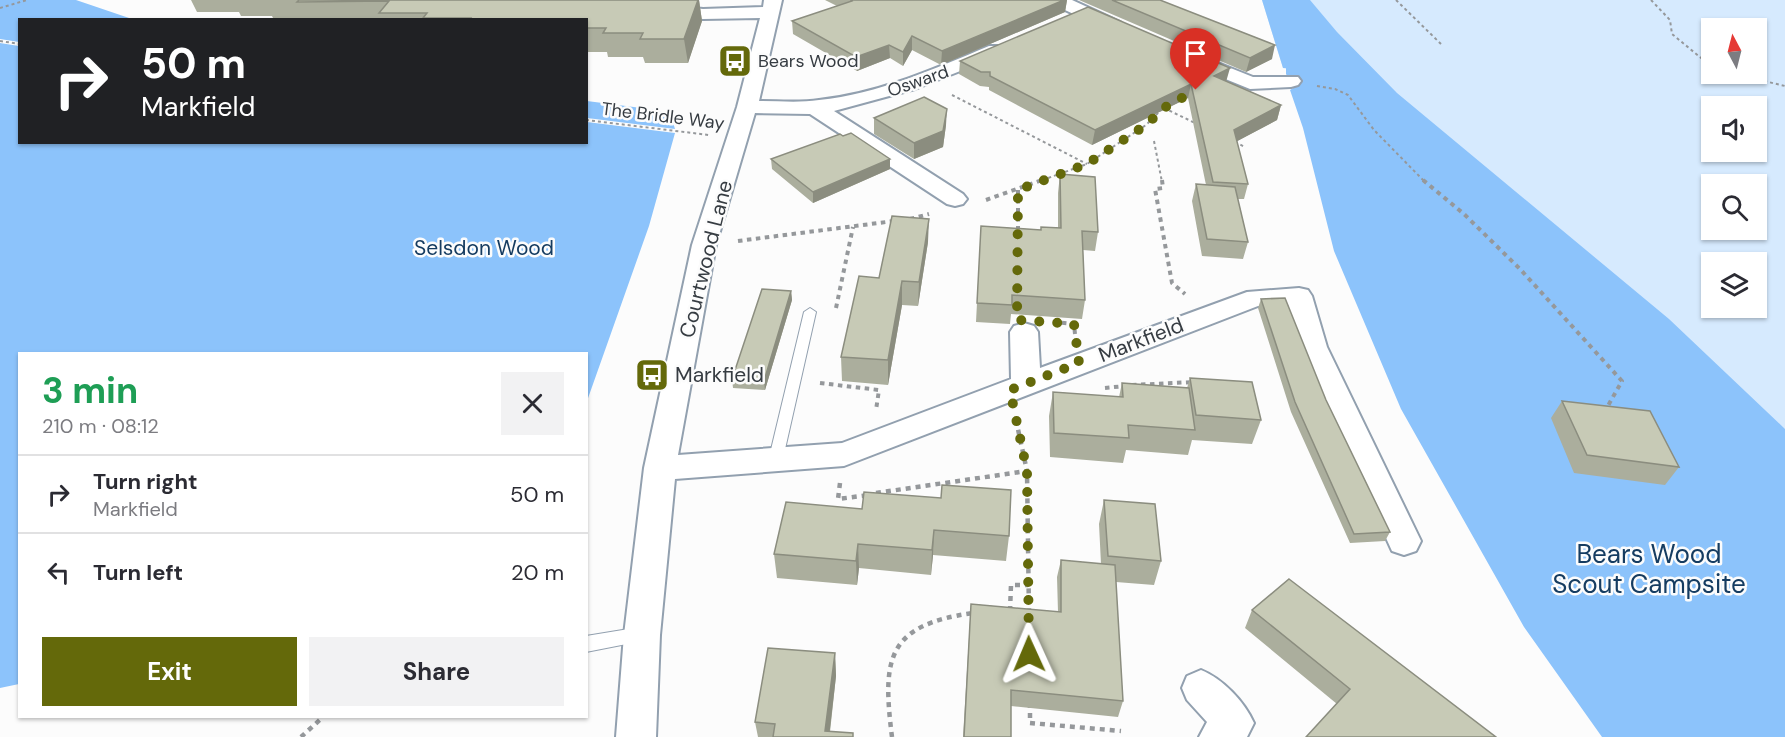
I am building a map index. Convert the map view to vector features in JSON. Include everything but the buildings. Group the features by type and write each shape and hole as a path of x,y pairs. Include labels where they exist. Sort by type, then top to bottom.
{"street":[{"path":"637,0 657,2 672,10 703,14 770,6"},
{"path":"1058,0 1135,34"},
{"name":"Courtwood Lane","path":"636,737 642,635 660,468 704,245 747,107 770,6"},
{"path":"1064,21 1083,13"},
{"name":"Osward","path":"747,107 814,107 886,92 925,81 1014,42"},
{"path":"1176,52 1250,83 1291,81"},
{"path":"814,107 958,203"},
{"name":"Markfield","path":"660,468 856,450 1208,314 1256,298 1299,296 1313,347 1404,541"},
{"path":"1018,387 1024,332"},
{"path":"1202,688 1234,723 1219,737"}],"lane":[{"path":"776,458 810,312"},
{"path":"588,644 642,635"}],"path":[{"path":"0,8 27,0"},
{"path":"1396,0 1441,44"},
{"path":"1651,0 1671,21 1674,28 1672,34 1701,58"},
{"path":"0,41 18,44"},
{"path":"1767,80 1785,86"},
{"path":"925,81 1087,164"},
{"path":"1291,81 1335,89 1348,95 1374,130 1427,184 1464,214 1520,269 1622,381 1603,414"},
{"path":"704,245 900,220 958,203 1018,190 1087,164 1146,125 1164,108 1173,103"},
{"path":"1164,108 1204,127"},
{"name":"The Bridle Way","path":"588,120 737,138"},
{"path":"1136,120 1146,125"},
{"path":"1154,141 1163,188 1155,189 1172,283 1208,314"},
{"path":"1235,142 1245,147"},
{"path":"1018,190 1018,241"},
{"path":"835,310 854,227"},
{"path":"1008,229 1018,230"},
{"path":"1051,322 1074,324 1079,363"},
{"path":"821,374 819,384 879,390 838,499 1027,471"},
{"path":"1096,389 1161,382 1200,382"},
{"path":"1018,387 1027,471 1029,620"},
{"path":"998,614 1010,614 1011,585 1028,585"},
{"path":"892,737 888,689 890,665 897,645 911,631 929,620 952,614 975,612"},
{"path":"1030,700 1030,723 1121,731"},
{"path":"301,737 322,718"}],"shaded area":[{"path":"1262,0 1785,0 1785,491 1286,74 1286,69 1283,68"}],"green space":[{"path":"0,0 76,0 129,18 18,18 18,42 0,39"},
{"name":"Bears Wood Scout Campsite","path":"1262,0 1310,0 1337,32 1397,93 1669,319 1785,429 1785,737 1602,737 1524,627 1401,409 1334,251 1303,128 1290,90 1295,87 1286,74 1286,68 1283,68"},
{"name":"Selsdon Wood","path":"0,43 18,46 18,144 588,144 588,122 675,133 649,226 588,398 588,352 18,352 18,684 0,688"},
{"path":"588,101 657,110 671,116 675,129 588,118"}],"place":[{"name":"Bears Wood","path":"735,61"},
{"name":"Markfield","path":"652,375"}],"route":[{"path":"1029,654 1027,471 1010,390 1079,363 1074,324 1017,320 1018,190 1087,164 1146,125 1164,108 1196,90"}]}
